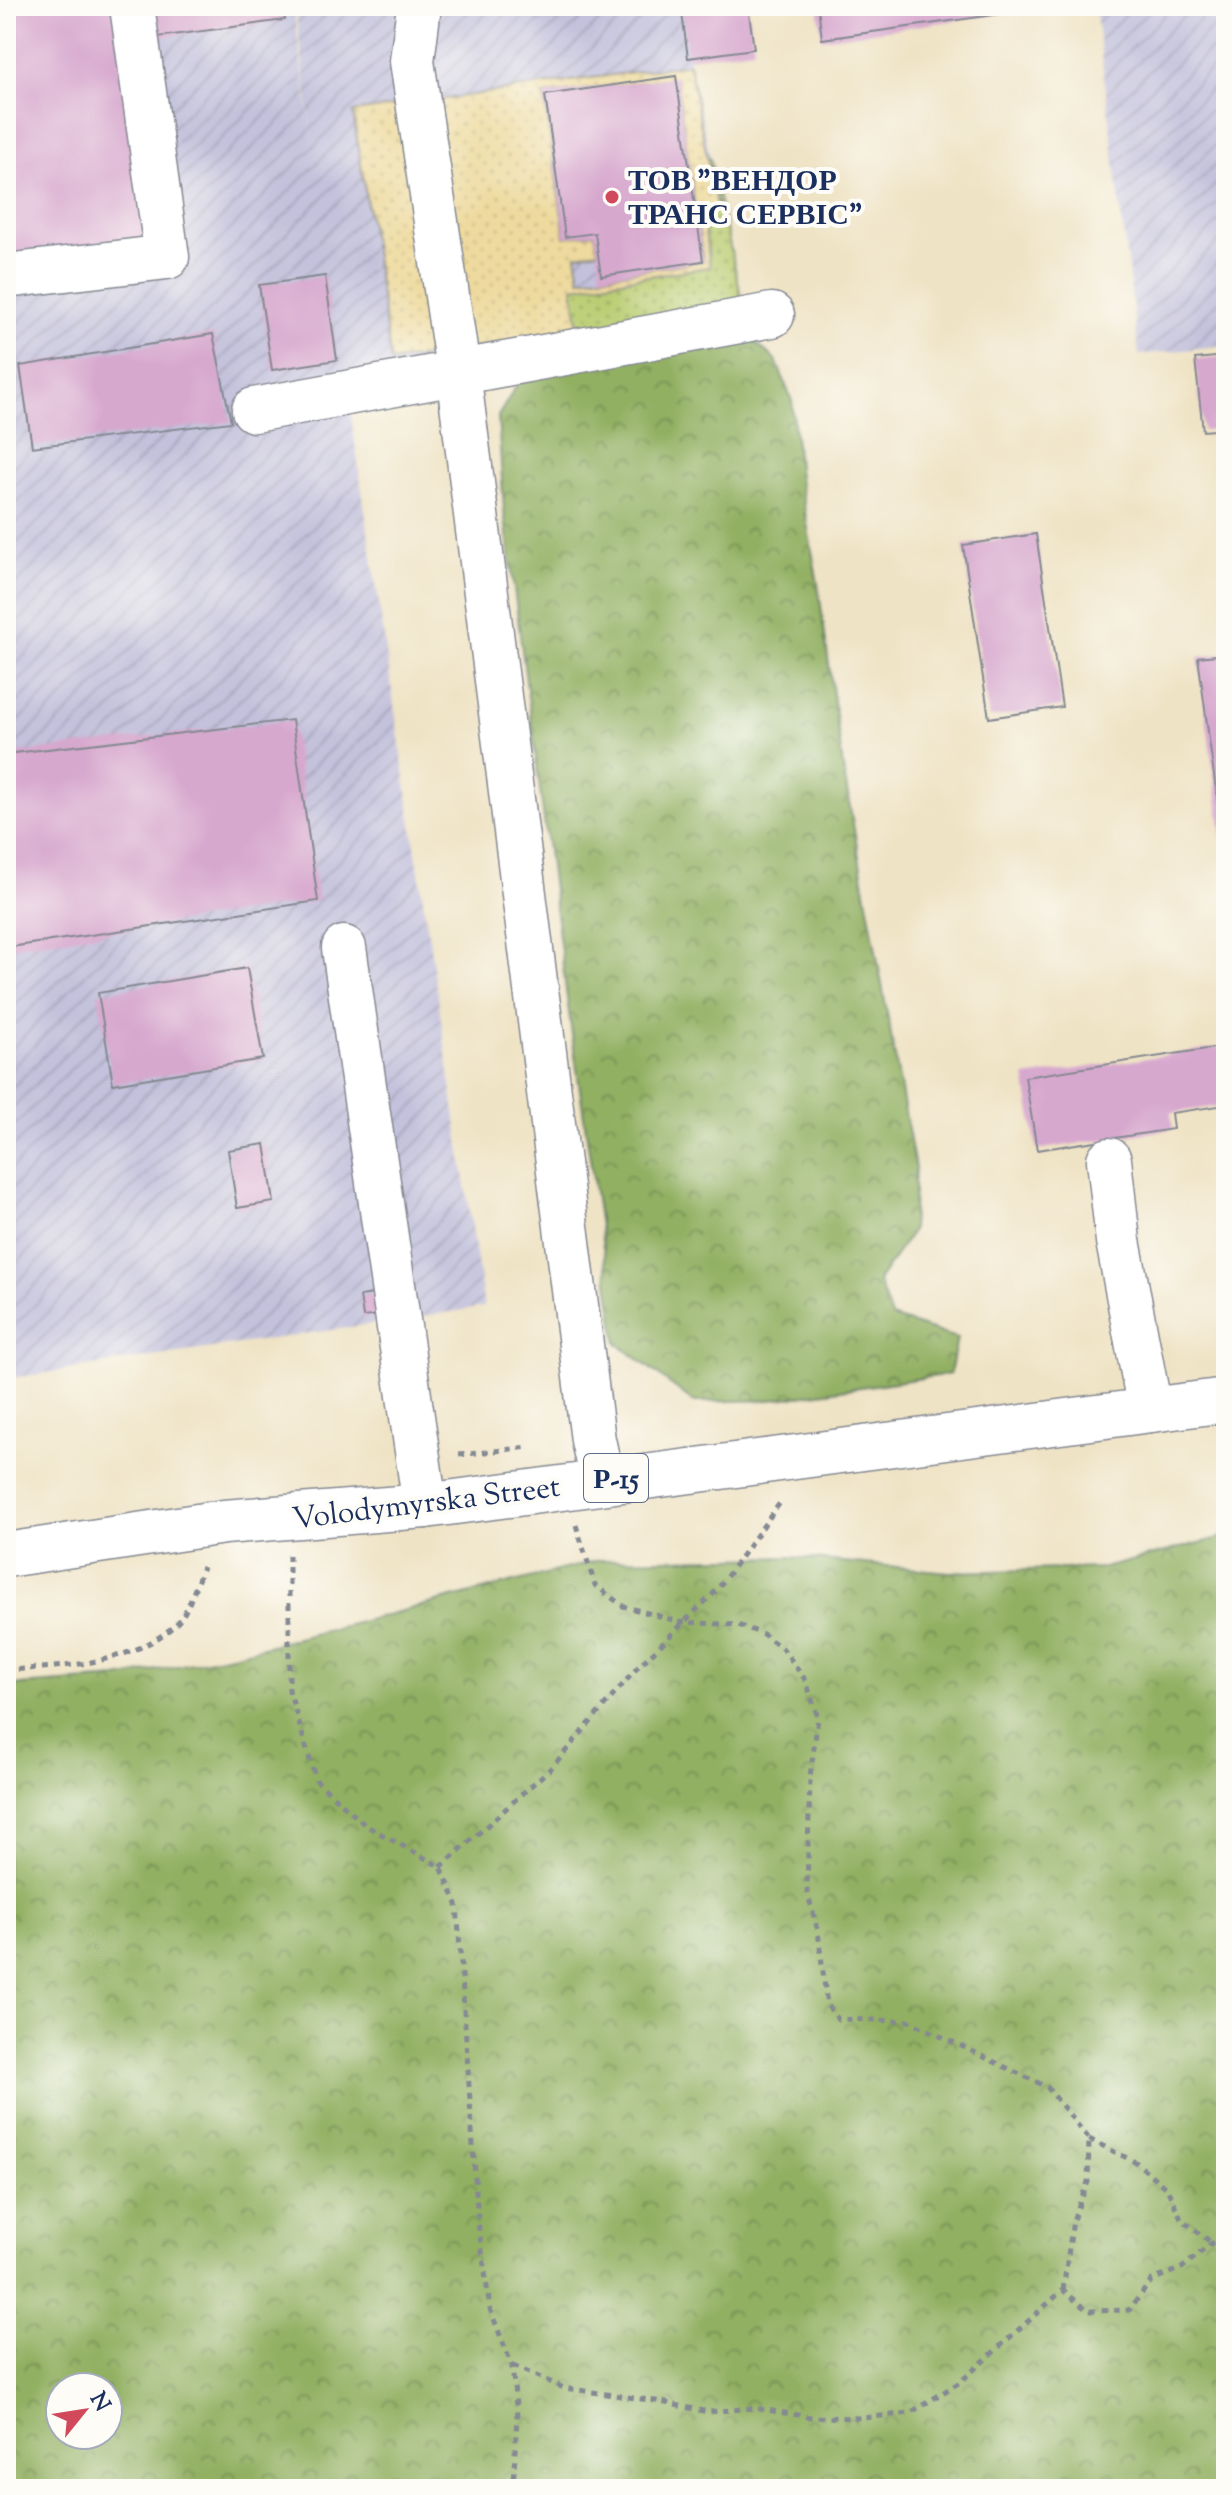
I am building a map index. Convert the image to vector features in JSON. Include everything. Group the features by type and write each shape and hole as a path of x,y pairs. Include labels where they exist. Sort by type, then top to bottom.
{"main road":[{"path":"6,276 167,257 132,6"},
{"path":"419,6 412,61 457,372 593,1440 589,1482"},
{"path":"254,410 772,315"},
{"path":"344,948 425,1506"},
{"path":"1109,1160 1118,1241 1150,1410"},
{"name":"Volodymyrska Street","path":"6,1555 224,1522 425,1506 1226,1400"}],"path":[{"path":"441,1867 552,1767 680,1622 717,1590 784,1497 806,1454"},
{"path":"589,1482 576,1528 595,1585 623,1606 680,1622 738,1625 763,1634 784,1650 806,1681 818,1718 810,1776 807,1891 818,1931 827,2005 838,2019 909,2021 1047,2087 1089,2139 1137,2163 1167,2189 1182,2220 1212,2243"},
{"path":"289,1518 289,1690 316,1780 365,1825 441,1867 457,1904 478,2222 490,2309 512,2366 517,2416 513,2489"},
{"path":"6,1670 55,1667 131,1653 178,1622 224,1522"},
{"path":"512,2366 564,2388 708,2412 754,2408 810,2417 863,2418 910,2413 960,2382 1063,2290 1073,2220 1088,2182 1089,2139"},
{"path":"1063,2290 1088,2311 1129,2310 1152,2280 1182,2268 1212,2243 1226,2239"}],"shaded area":[{"path":"6,6 293,6 313,144 295,6 681,6 688,58 744,308 345,376 484,1307 6,1379"},
{"path":"1095,6 1226,6 1226,345 1139,355"}],"green space":[{"path":"710,158 744,308 579,331 573,287 710,267 702,210 718,207 707,159"},
{"path":"747,336 776,360 792,401 799,479 818,584 843,768 915,1168 912,1231 878,1281 891,1317 957,1338 950,1374 771,1400 694,1402 617,1343 570,1021 504,511 498,416 522,377"},
{"path":"1226,1536 1226,2489 6,2489 6,1686 118,1678 236,1654 599,1560 791,1557 949,1572 1104,1568"}],"sand":[{"path":"689,64 717,208 702,210 710,267 573,287 579,331 391,362 353,112","holes":["676,77 703,261 580,279 576,255 598,251 595,233 565,237 544,95"]}],"building":[{"path":"6,6 112,6 146,245 17,262 6,193"},
{"path":"153,6 283,6 285,20 158,37"},
{"path":"681,6 748,6 754,49 688,58"},
{"path":"818,6 1028,6 1029,10 822,39"},
{"path":"676,76 703,261 601,276 595,233 565,237 545,95"},
{"path":"325,276 337,360 272,370 259,285"},
{"path":"213,334 231,422 32,447 20,366"},
{"path":"1226,356 1226,429 1203,431 1195,359"},
{"path":"1036,534 1062,707 989,718 963,545"},
{"path":"1226,654 1226,850 1224,850 1198,657"},
{"path":"292,720 318,901 10,947 6,917 6,754"},
{"path":"247,968 263,1059 113,1084 98,993"},
{"path":"1226,1046 1226,1105 1171,1113 1173,1129 1037,1150 1025,1077"},
{"path":"265,1144 274,1202 237,1208 228,1150"},
{"path":"386,1292 389,1314 363,1317 360,1296"}],"place":[{"name":"ТОВ \"ВЕНДОР ТРАНС СЕРВІС\"","path":"612,197"}]}
